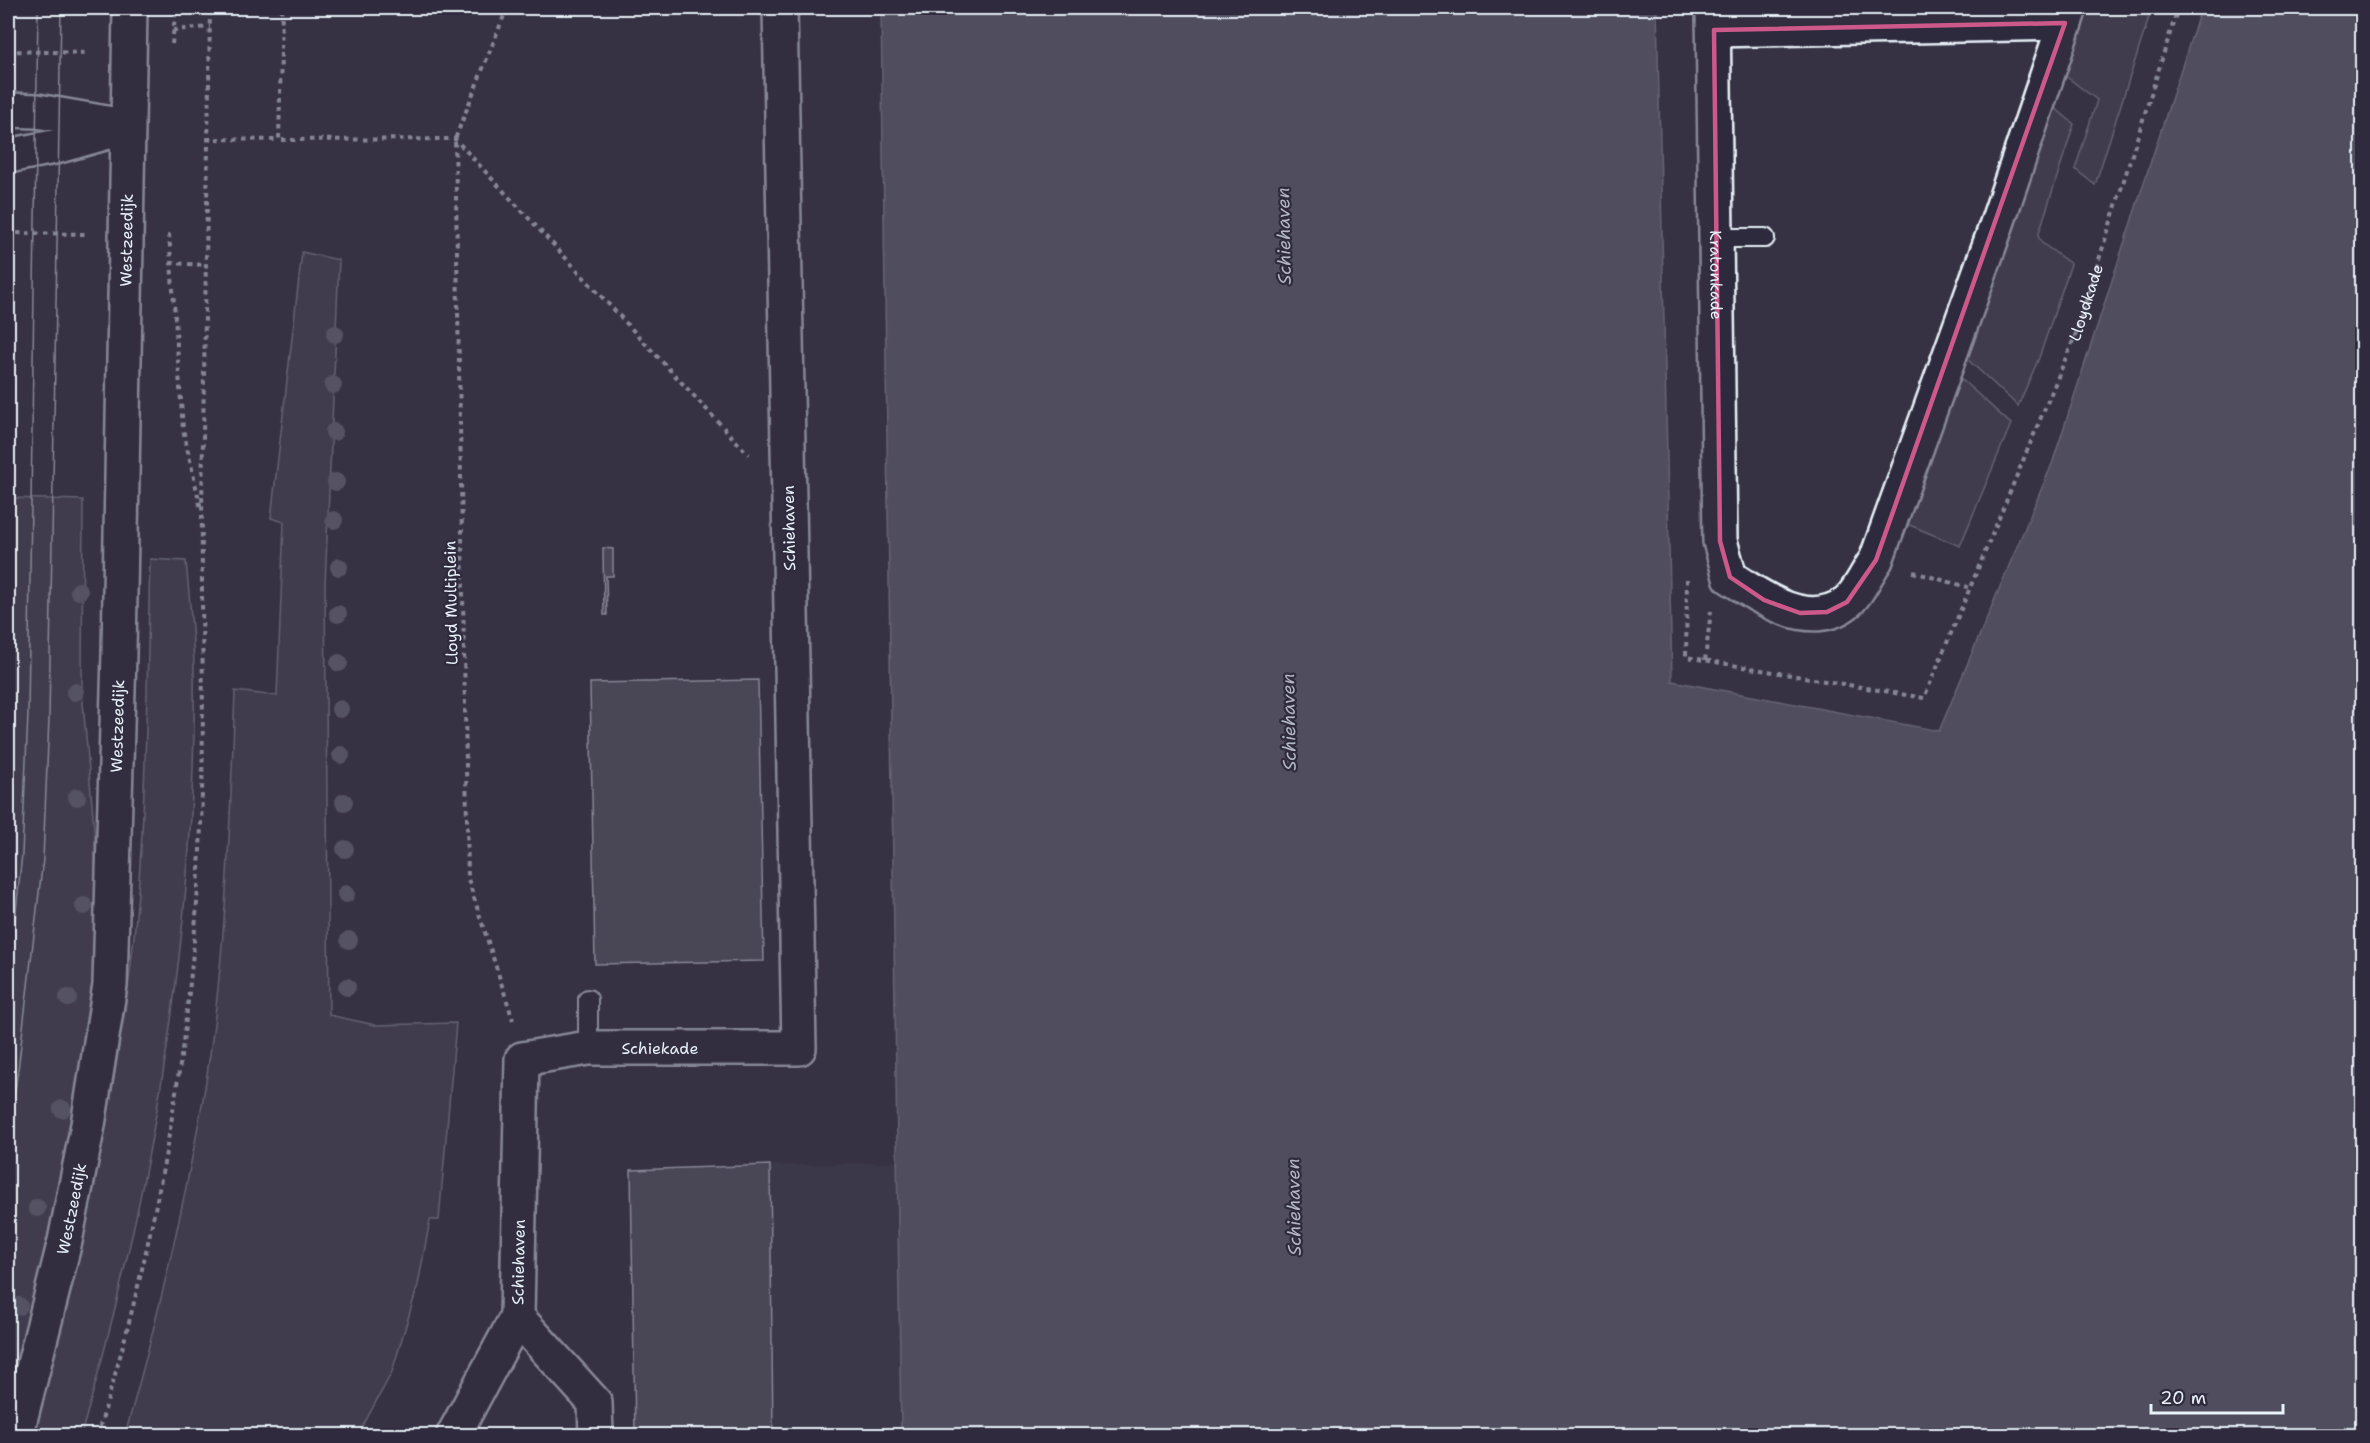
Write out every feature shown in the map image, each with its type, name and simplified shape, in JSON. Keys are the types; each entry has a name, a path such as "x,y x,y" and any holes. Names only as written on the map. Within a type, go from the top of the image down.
{"street":[{"name":"Westzeedijk","path":"16,1436 65,1241 88,1125 110,985 120,641 126,127 130,8"},
{"name":"Schiehaven","path":"780,8 799,1048"},
{"path":"1714,19 2068,15 1992,238 1875,560"},
{"name":"Kratonkade","path":"1714,19 1720,541 1730,577 1764,600 1800,613 1827,612 1847,602 1875,560"},
{"path":"8,110 37,111 126,127"},
{"path":"8,156 59,146 126,127"},
{"name":"Schiekade","path":"522,1059 588,1048 799,1048"},
{"name":"Schiehaven","path":"522,1059 517,1317 595,1404 596,1436"},
{"path":"453,1436 517,1317"}],"lane":[{"path":"1717,238 1765,238"},
{"path":"588,999 588,1048"}],"path":[{"path":"171,53 176,8"},
{"path":"98,1436 156,1206 178,1078 192,956 201,825 202,516 210,8"},
{"path":"279,140 282,8"},
{"name":"Lloyd Multiplein","path":"507,8 455,139 468,879 514,1023 522,1059"},
{"name":"Lloydkade","path":"1942,650 2075,336 2178,8"},
{"path":"173,30 210,27"},
{"path":"207,139 455,139 767,475 788,475"},
{"path":"169,224 183,429 202,516"},
{"path":"170,264 206,265"},
{"path":"1875,560 1968,588"}],"highlighted area":[{"path":"2065,23 1876,560 1847,602 1827,612 1800,613 1764,600 1730,577 1720,541 1714,30"}],"shaded area":[{"path":"2085,8 2152,8 2095,185 2075,169 2097,100 2063,74"},
{"path":"2054,107 2074,124 2038,236 2042,243 2071,264 2039,358 2018,406 1966,358"},
{"path":"302,252 339,260 325,585 329,1015 375,1025 456,1023 439,1220 430,1220 418,1285 392,1372 358,1435 125,1435 178,1226 211,1049 226,895 235,691 277,696 284,522 271,518"},
{"path":"1960,378 2011,424 1960,546 1907,524"},
{"path":"8,498 83,500 82,691 95,838 96,890 92,998 55,1206 8,1402"},
{"path":"150,559 186,561 194,665 193,763 188,860 179,958 166,1055 130,1246 81,1435 32,1436 61,1329 98,1166 126,1002 142,836"},
{"path":"897,1162 901,1435 635,1435 631,1170"}],"water":[{"path":"881,8 1657,8 1672,681 1939,731 2052,464 2201,8 2362,8 2362,1435 901,1435"}],"building":[{"path":"603,548 613,549 613,576 606,576 607,615 604,615"},
{"path":"758,680 764,961 595,964 590,683"},
{"path":"770,1165 773,1436 635,1436 631,1170"}],"tram line":[{"path":"8,988 22,854 28,714 38,8"},
{"path":"8,1135 43,859 49,719 61,8"}]}
